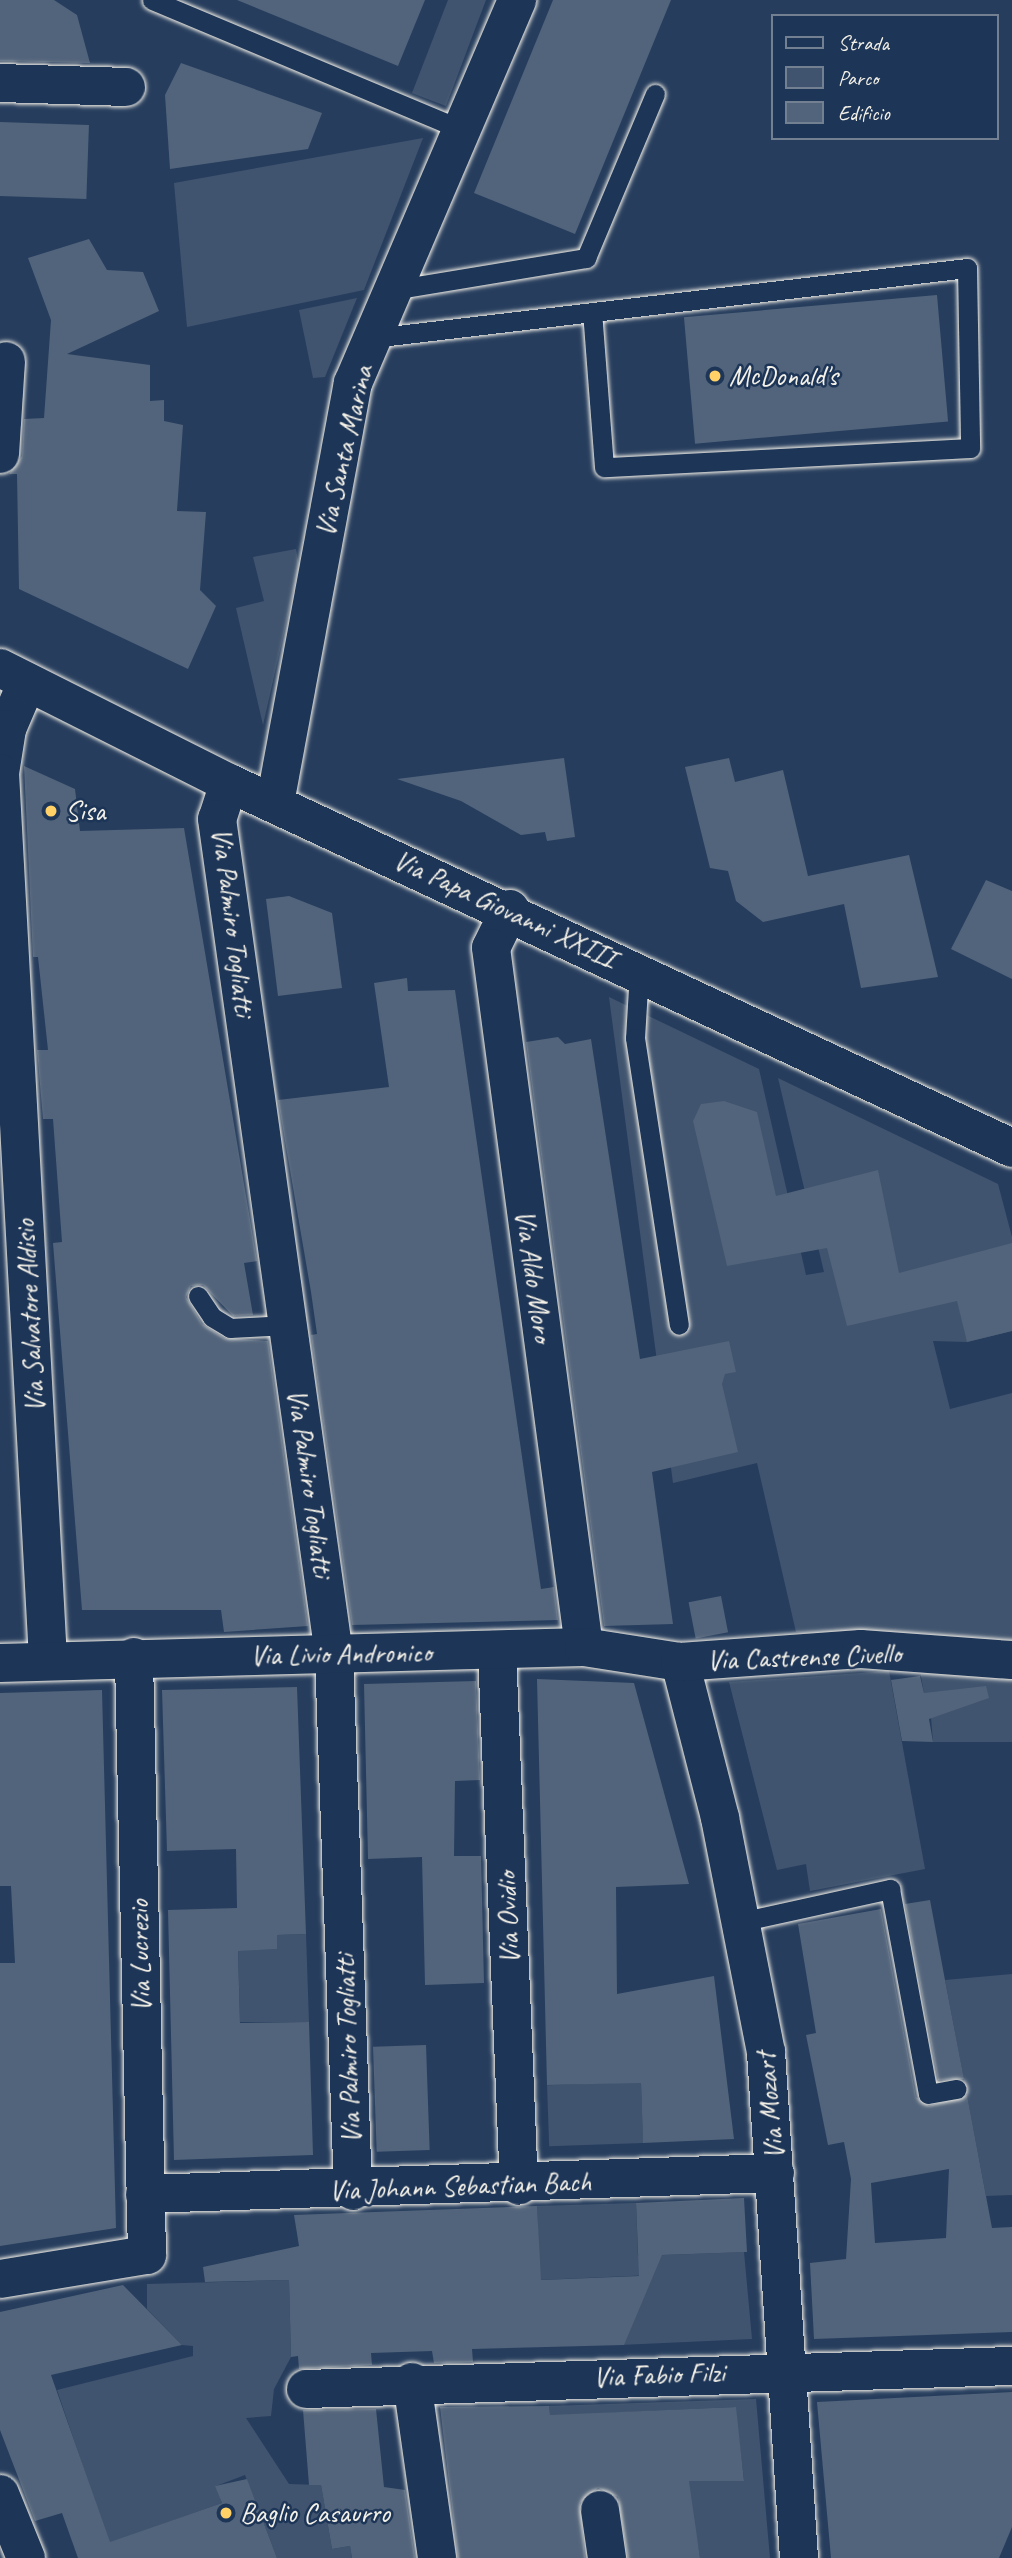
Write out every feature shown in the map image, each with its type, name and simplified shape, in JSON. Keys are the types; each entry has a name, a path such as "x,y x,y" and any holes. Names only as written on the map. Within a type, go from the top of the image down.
{"street":[{"name":"Via Santa Marina","path":"275,803 353,383 517,0"},
{"path":"0,83 126,87"},
{"path":"0,454 6,361"},
{"name":"Via Papa Giovanni XXIII","path":"14,675 229,783 510,909 1012,1148"},
{"name":"Via Salvatore Aldisio","path":"14,675 0,773 48,1660"},
{"name":"Via Palmiro Togliatti","path":"229,783 217,819 334,1655 353,2191"},
{"name":"Via Aldo Moro","path":"510,909 491,948 584,1647"},
{"name":"Via Livio Andronico","path":"0,1663 134,1657 334,1655 584,1647 680,1662"},
{"name":"Via Castrense Civello","path":"680,1662 861,1649 1012,1660"},
{"name":"Via Ovidio","path":"497,1651 519,2186"},
{"name":"Via Lucrezio","path":"0,2279 147,2255 134,1657"},
{"name":"Via Mozart","path":"680,1662 740,1922 766,2052 789,2371 799,2558"},
{"name":"Via Johann Sebastian Bach","path":"145,2194 519,2186 775,2173"},
{"name":"Via Fabio Filzi","path":"306,2389 412,2382 1012,2366"},
{"path":"412,2382 438,2558"},
{"path":"0,2494 26,2558"},
{"path":"600,2510 607,2558"}],"lane":[{"path":"152,0 461,129"},
{"path":"392,290 586,258 655,94"},
{"path":"372,338 592,312 967,268 970,448 604,467 592,312"},
{"path":"639,971 635,1038 679,1325"},
{"path":"198,1296 212,1317 230,1328 288,1325"},
{"path":"740,1922 890,1889 928,2094 957,2089"}],"green space":[{"path":"448,0 486,0 446,106 412,93"},
{"path":"423,138 364,290 187,327 174,183"},
{"path":"357,298 325,377 313,378 299,310"},
{"path":"296,549 299,566 263,725 236,608 264,601 253,557"},
{"path":"609,997 759,1069 806,1275 824,1272 778,1078 998,1184 1012,1237 1012,1331 967,1342 933,1341 950,1409 1012,1393 1012,1654 796,1632 757,1463 673,1483"},
{"path":"919,1666 1012,1668 1012,1742 933,1742 929,1693 924,1693"},
{"path":"889,1671 925,1869 810,1891 806,1864 777,1870 729,1682"},
{"path":"306,1934 309,2022 240,2022 238,1950 277,1949 277,1935"},
{"path":"1012,1974 1012,2195 986,2196 945,1980"},
{"path":"641,2082 643,2143 549,2146 547,2085"},
{"path":"636,2203 638,2256 744,2252 752,2339 620,2345 653,2275 539,2280 537,2206"},
{"path":"289,2280 291,2357 274,2389 271,2416 246,2418 289,2484 321,2485 332,2549 350,2546 352,2558 277,2558 245,2475 216,2486 222,2503 109,2543 57,2390 193,2356 193,2346 182,2345 147,2309 147,2284"},
{"path":"756,2399 770,2558 700,2558 687,2481 744,2480 735,2407 606,2413 553,2483 549,2406"}],"building":[{"path":"0,0 54,0 77,15 90,63 0,61"},
{"path":"237,0 425,0 398,66"},
{"path":"553,0 671,0 575,234 474,193"},
{"path":"181,63 322,113 308,149 170,169 165,95"},
{"path":"0,122 89,125 86,199 0,196"},
{"path":"89,239 107,270 143,272 159,311 67,354 150,365 150,401 164,400 164,421 183,425 177,511 206,512 200,590 216,606 188,669 19,589 17,474 9,474 22,456 24,419 44,418 51,320 28,258"},
{"path":"937,295 948,422 695,444 684,317"},
{"path":"564,758 575,837 547,841 545,832 521,835 461,801 397,779"},
{"path":"729,758 735,782 783,770 808,876 909,855 938,977 861,988 844,904 763,922 736,901 728,871 710,868 685,767"},
{"path":"24,766 75,789 80,831 184,828 257,1261 244,1263 253,1315 233,1316 203,1285 191,1286 186,1297 202,1324 224,1338 268,1341 308,1626 224,1632 221,1610 82,1610 53,1243 62,1242 53,1119 43,1119 37,1050 48,1050 38,957 33,957"},
{"path":"986,880 1012,891 1012,979 951,949"},
{"path":"289,896 332,913 342,988 278,996 266,899"},
{"path":"407,978 408,991 455,990 541,1589 554,1587 558,1620 352,1625 311,1335 317,1334 278,1100 389,1087 374,983"},
{"path":"558,1037 565,1044 591,1039 640,1359 729,1341 736,1372 725,1374 722,1384 738,1452 652,1472 673,1624 604,1626 526,1042"},
{"path":"724,1101 757,1112 776,1196 878,1170 899,1273 1012,1243 1012,1331 967,1342 957,1301 847,1326 827,1248 727,1266 693,1121 701,1104"},
{"path":"721,1596 728,1632 696,1639 689,1602"},
{"path":"920,1676 924,1693 986,1686 989,1698 929,1719 933,1742 902,1741 891,1680"},
{"path":"537,1679 634,1683 689,1884 616,1887 617,1994 714,1976 734,2139 643,2143 641,2083 547,2085"},
{"path":"476,1681 480,1780 455,1781 454,1856 481,1856 484,1983 425,1985 422,1857 368,1859 364,1684"},
{"path":"297,1687 306,1934 277,1935 277,1949 238,1951 240,2023 309,2022 313,2155 174,2160 168,1910 237,1908 236,1849 167,1851 162,1690"},
{"path":"102,1690 116,2228 0,2246 0,1963 15,1963 11,1886 0,1886 0,1693"},
{"path":"930,1900 964,2079 938,2080 905,1904"},
{"path":"881,1909 916,2097 929,2106 967,2095 992,2228 1012,2227 1012,2332 814,2339 810,2263 846,2259 851,2179 844,2142 828,2145 806,2035 816,2033 798,1924","holes":["949,2169 946,2238 875,2243 871,2183"]},
{"path":"426,2045 430,2150 377,2152 373,2047"},
{"path":"744,2198 747,2252 662,2255 624,2345 472,2349 473,2362 434,2363 432,2351 371,2353 372,2365 299,2369 298,2356 291,2357 289,2280 205,2282 203,2267 299,2246 294,2215 537,2206 541,2280 639,2276 636,2203"},
{"path":"123,2285 182,2345 51,2375 110,2542 222,2503 215,2486 247,2479 277,2558 78,2558 62,2513 35,2521 0,2430 0,2312"},
{"path":"1012,2392 1012,2527 999,2558 831,2558 817,2402"},
{"path":"549,2406 550,2415 736,2407 744,2481 689,2481 700,2558 628,2558 618,2497 598,2488 580,2503 585,2558 458,2558 440,2407"},
{"path":"376,2409 384,2487 405,2490 415,2558 352,2558 350,2546 332,2549 321,2485 309,2485 303,2410"}],"place":[{"name":"McDonald's","path":"715,376"},
{"name":"Sisa","path":"51,811"},
{"name":"Baglio Casaurro","path":"226,2513"}]}
